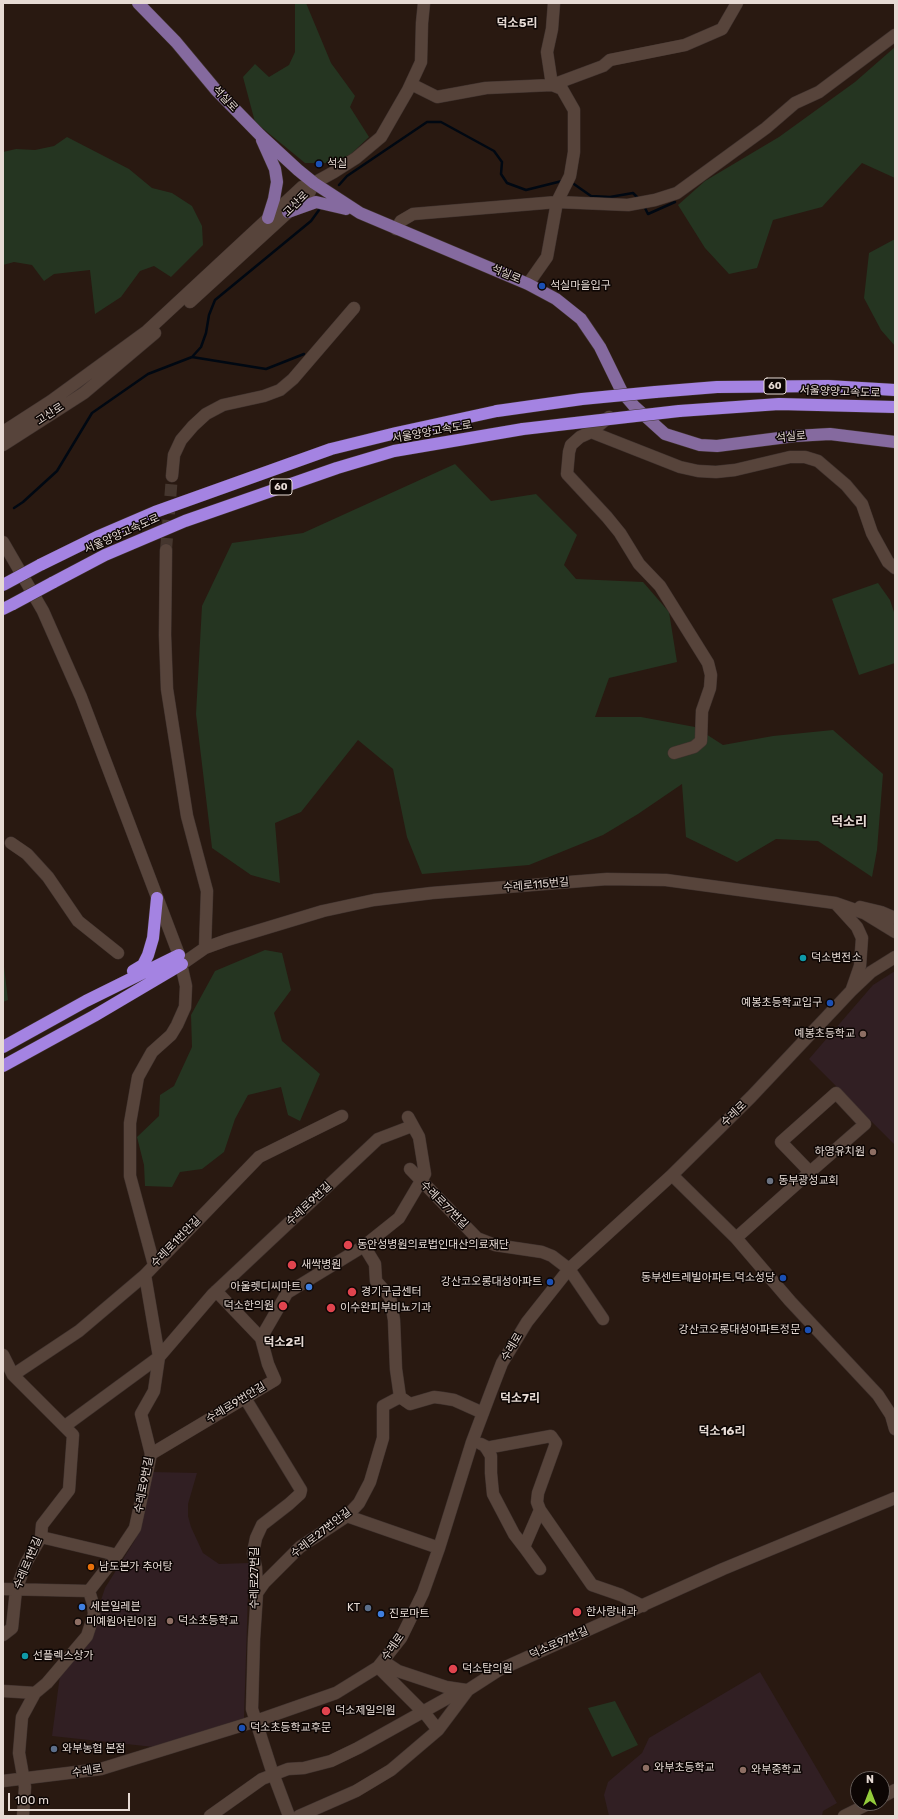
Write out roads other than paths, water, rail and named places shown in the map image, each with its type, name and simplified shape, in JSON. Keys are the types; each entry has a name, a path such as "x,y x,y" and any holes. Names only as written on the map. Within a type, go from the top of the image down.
{"highway":[{"name":"서울양양고속도로","path":"3,585 99,536 154,512 331,450 396,433 497,411 582,399 655,392 717,387 812,386 895,390"},
{"name":"서울양양고속도로","path":"8,606 105,555 184,521 337,468 394,451 523,429 679,412 779,404 895,407"},
{"path":"111,989 117,981 144,965 153,938 157,898"},
{"path":"3,1047 111,989 180,960"},
{"path":"3,1066 94,1016 180,960"}],"main road":[{"name":"석실로","path":"138,3 176,42 216,90 260,135 293,166 314,183 360,213 528,284 556,299 581,319 600,347 622,392 634,406 665,434 700,445 717,446 795,436 830,434 895,442"},
{"path":"260,135 274,169 277,182 274,199 268,218"},
{"path":"288,212 316,202 360,213"}],"street":[{"path":"314,183 356,158 381,137 411,84 421,62 424,3"},
{"path":"552,85 548,52 554,3"},
{"path":"411,84 437,97 486,88 552,85 603,66 610,60 685,45 722,29 737,3"},
{"path":"396,229 401,221 413,214 557,202 628,205 655,200 677,193 766,128 795,103 819,92 895,35"},
{"path":"528,284 548,257 557,202 570,176 574,152 574,110 562,89 552,85"},
{"name":"고산로","path":"3,444 84,393 142,345 309,193 314,183"},
{"name":"고산로","path":"3,432 51,401 147,331 302,187 314,183"},
{"path":"172,476 174,455 181,440 193,426 206,414 223,405 264,396 280,390 293,379 354,308"},
{"path":"634,406 629,412 607,417 591,432 580,437 572,445 569,452 568,474 607,517 639,564 660,586 708,663 711,675 710,688 702,711 701,741 694,747 674,753"},
{"path":"3,451 24,431"},
{"path":"591,432 680,467 698,471 716,472 735,470 790,457 805,457 818,461 846,485 862,504 872,533 888,562 895,568"},
{"path":"3,542 43,611 81,697 180,960 186,986 185,1008 171,1035 152,1052 138,1077 130,1123 130,1176 154,1265"},
{"path":"166,550 165,635 167,689 187,816 207,891 205,948"},
{"path":"11,843 27,854 48,877 78,921 118,953"},
{"name":"수레로115번길","path":"180,960 205,948 273,925 323,911 374,900 432,893 607,879 666,880 837,904 864,913 895,932"},
{"path":"837,904 865,908 895,918"},
{"path":"837,904 857,927 862,938 860,966 851,991"},
{"name":"수레로","path":"3,1781 101,1769 256,1721 336,1693 380,1664 404,1631 423,1593 439,1548 472,1442 502,1363 528,1322 569,1269 672,1175 765,1083 851,991 871,972 895,957"},
{"path":"736,1238 865,1124 836,1093 781,1142 810,1172"},
{"name":"수레로1번안길","path":"13,1375 79,1332 145,1275 259,1157 342,1116"},
{"name":"수레로9번길","path":"89,1590 117,1555 135,1528 150,1454 141,1414 154,1391 159,1357 216,1291 378,1139 410,1121 419,1137 425,1174 420,1181"},
{"name":"수레로77번길","path":"410,1169 477,1238 495,1245 542,1252 552,1256 569,1269"},
{"path":"672,1175 736,1238 790,1301 878,1395 891,1415 895,1429"},
{"path":"216,1291 261,1338 287,1293 364,1246 399,1218 420,1181"},
{"path":"364,1246 375,1264 376,1281 390,1297 394,1320 396,1369 400,1397 410,1404 434,1397 454,1400 483,1413"},
{"path":"569,1269 603,1319"},
{"path":"65,1426 159,1357 145,1275"},
{"name":"수레로9번안길","path":"150,1454 275,1380 268,1364 261,1338"},
{"name":"수레로1번길","path":"3,1354 13,1375 73,1435 68,1490 42,1525 41,1537 26,1563 16,1590 12,1628 3,1635"},
{"name":"수레로27번안길","path":"257,1593 264,1583 300,1547 346,1516 359,1503 370,1482 383,1438 383,1406 400,1397"},
{"name":"수레로27번길","path":"246,1398 301,1490 300,1494 289,1504 262,1525 256,1538 253,1552 256,1568 257,1593 252,1709 290,1816"},
{"path":"486,1448 551,1436 556,1443 538,1493 537,1502 540,1510 592,1585 621,1595 643,1606"},
{"path":"472,1442 485,1446 491,1456 493,1494 514,1534 540,1569"},
{"name":"덕소로97번길","path":"299,1816 371,1783 390,1770 438,1730 465,1690 499,1670 723,1569 895,1498"},
{"path":"524,1547 540,1510"},
{"path":"346,1516 439,1548"},
{"path":"41,1537 117,1555"},
{"path":"3,1589 89,1590 94,1614 87,1636 47,1683 35,1693 22,1717 20,1753 24,1787 23,1816"},
{"path":"380,1664 446,1687 465,1690"},
{"path":"380,1664 438,1730"},
{"path":"210,1816 262,1779 288,1769 304,1768 331,1761 465,1690"},
{"path":"3,1691 35,1693"},
{"path":"844,1816 854,1811"}],"waterway":[{"path":"339,185 347,176 427,122 441,122 494,151 502,162 501,174 507,183 526,190 562,181"},
{"path":"571,182 591,196 610,197 633,193 639,199"},
{"path":"645,208 648,214 675,202"},
{"path":"14,508 23,502 57,471 92,413 148,374 192,357 201,347 206,333 209,315 215,300 311,221 319,210"},
{"path":"192,357 266,369 304,354"}],"tunnel":[{"path":"166,550 172,476"}],"place":[{"name":"석실","path":"319,164"},
{"name":"석실마을입구","path":"542,286"},
{"name":"덕소변전소","path":"803,958"},
{"name":"예봉초등학교입구","path":"830,1003"},
{"name":"예봉초등학교","path":"863,1034"},
{"name":"하영유치원","path":"873,1152"},
{"name":"동부광성교회","path":"770,1181"},
{"name":"동안성병원의료법인대산의료재단","path":"348,1245"},
{"name":"새싹병원","path":"292,1265"},
{"name":"동부센트레빌아파트.덕소성당","path":"783,1278"},
{"name":"강산코오롱대성아파트","path":"550,1282"},
{"name":"아울렛디씨마트","path":"309,1287"},
{"name":"경기구급센터","path":"352,1292"},
{"name":"덕소한의원","path":"283,1306"},
{"name":"이수완피부비뇨기과","path":"331,1308"},
{"name":"강산코오롱대성아파트정문","path":"808,1330"},
{"name":"남도본가 추어탕","path":"91,1567"},
{"name":"세븐일레븐","path":"82,1607"},
{"name":"KT","path":"368,1608"},
{"name":"한사랑내과","path":"577,1612"},
{"name":"진로마트","path":"381,1614"},
{"name":"덕소초등학교","path":"170,1621"},
{"name":"미예원어린이집","path":"78,1622"},
{"name":"선플렉스상가","path":"25,1656"},
{"name":"덕소탑의원","path":"453,1669"},
{"name":"덕소제일의원","path":"326,1711"},
{"name":"덕소초등학교후문","path":"242,1728"},
{"name":"와부농협 본점","path":"54,1749"},
{"name":"와부초등학교","path":"646,1768"},
{"name":"와부중학교","path":"743,1770"}],"district":[{"name":"덕소5리","path":"517,24"},
{"name":"덕소리","path":"849,822"},
{"name":"덕소2리","path":"284,1343"},
{"name":"덕소7리","path":"520,1399"},
{"name":"덕소16리","path":"722,1432"}]}
